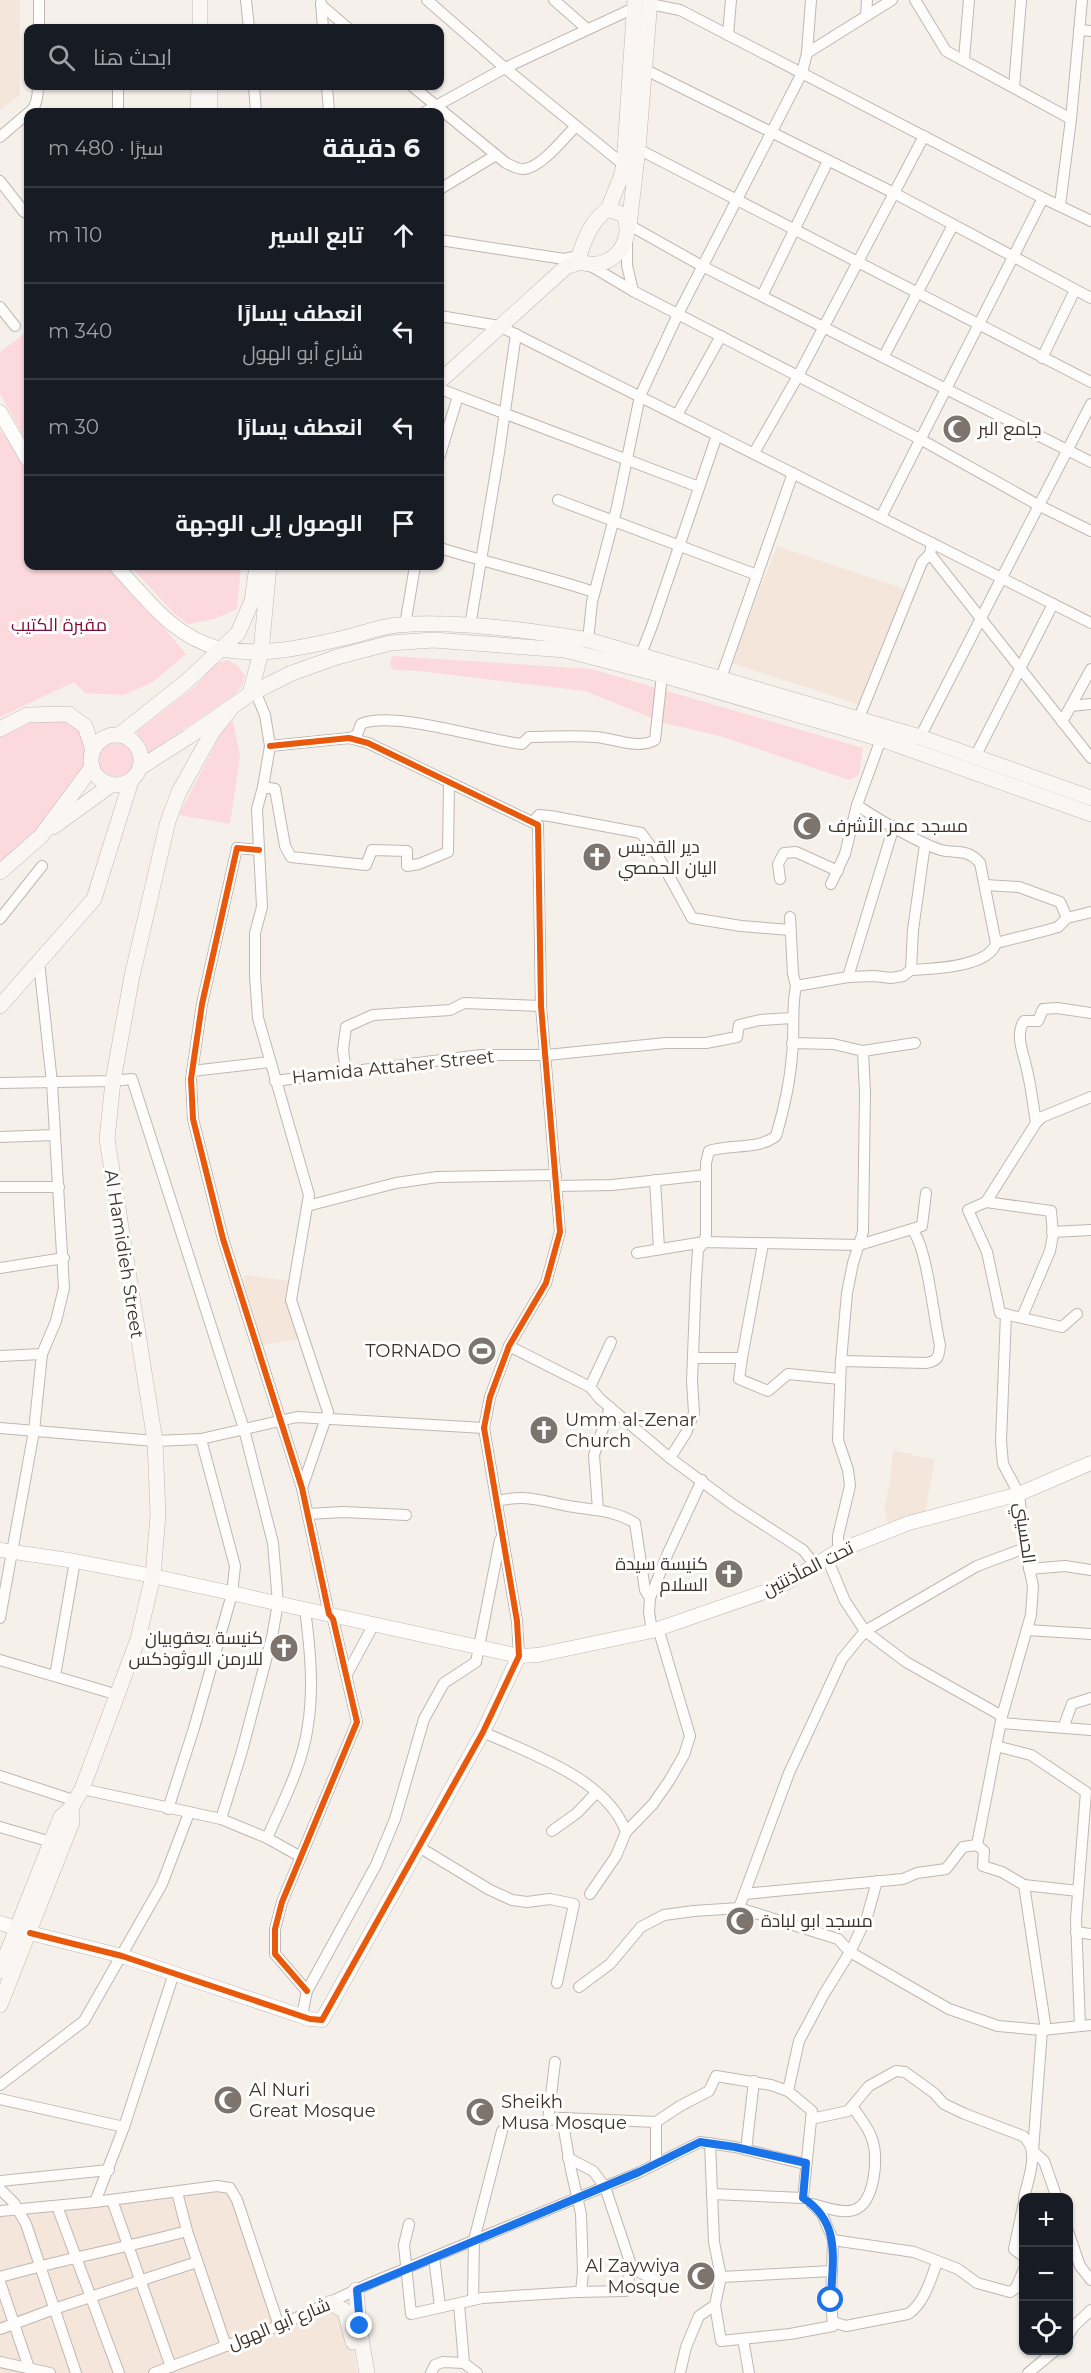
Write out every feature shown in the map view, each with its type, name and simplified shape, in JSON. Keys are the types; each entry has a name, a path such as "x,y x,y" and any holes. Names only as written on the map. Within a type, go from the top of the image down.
{"main road":[{"path":"200,0 200,24"},
{"path":"210,0 210,24"},
{"path":"444,377 566,267 583,261 600,264 619,252 628,231 646,70 642,3"},
{"path":"583,261 591,227 601,214 609,209 624,165 642,3"},
{"path":"198,108 199,90"},
{"path":"210,90 210,108"},
{"path":"624,165 631,180 632,196"},
{"path":"609,209 624,215 628,231"},
{"path":"93,750 104,738 119,735 186,682 238,633 249,612 255,585 266,570"},
{"path":"254,687 261,652 267,570"},
{"path":"221,650 261,652 303,647 384,627 405,625 470,626 541,632 588,640 641,654 859,718 920,737 1091,798"},
{"path":"0,1006 94,899 131,781 141,767 232,707 254,687 337,657 390,643 411,640 565,650 662,675 881,740 1091,814"},
{"path":"240,652 249,663 254,687"},
{"name":"Al Hamidieh Street","path":"0,1971 23,1930 72,1822 77,1799 138,1639 153,1576 158,1515 154,1441 110,1172 107,1139 113,1081 132,976 168,821 180,792 207,741 220,720 232,707"},
{"path":"0,729 27,715 68,714 85,726 93,750 92,767 41,836"},
{"path":"119,735 135,743 139,750 141,767"},
{"path":"92,767 99,779 111,785 131,781"},
{"path":"0,872 41,836 111,785"},
{"name":"Al Hamidieh Street","path":"0,2005 51,1842 61,1817 77,1799"},
{"path":"357,2290 367,2373"},
{"path":"331,2303 345,2311 351,2330 357,2373"}],"street":[{"path":"39,0 39,24"},
{"path":"246,0 249,24"},
{"path":"427,0 504,68 624,165"},
{"path":"554,0 586,28"},
{"path":"728,35 731,0"},
{"path":"588,640 594,592 614,519 640,396 702,266 802,73 807,53 811,0"},
{"path":"866,16 867,0"},
{"path":"807,53 892,0"},
{"path":"915,0 946,51 1071,119"},
{"path":"964,60 969,0"},
{"path":"1014,87 1021,0"},
{"path":"1060,205 1082,0"},
{"path":"321,2 323,24"},
{"path":"321,2 344,24"},
{"path":"433,108 504,68 642,3 680,10 1042,198 1091,221"},
{"path":"1079,30 1091,31"},
{"path":"646,70 770,134 894,193 1012,258 1091,298"},
{"path":"34,108 38,90"},
{"path":"118,90 118,108"},
{"path":"254,90 256,108"},
{"path":"327,90 329,108"},
{"path":"417,90 438,108"},
{"path":"444,113 506,163 522,170 533,167 576,126"},
{"path":"0,136 24,117"},
{"path":"754,453 798,376 924,136"},
{"path":"638,149 1091,382"},
{"path":"444,187 496,155"},
{"path":"762,296 828,161"},
{"path":"0,182 24,212"},
{"path":"881,517 1042,198"},
{"path":"884,356 953,225"},
{"path":"633,291 627,265 628,231 884,356 1091,462"},
{"path":"444,241 583,261 633,291 920,439 1038,505 1091,531"},
{"path":"1042,358 1075,290"},
{"path":"0,307 15,326"},
{"path":"444,317 499,326 516,334 881,517 931,548 1001,578 1091,623"},
{"path":"470,626 516,334"},
{"path":"677,415 721,336"},
{"path":"444,391 699,487"},
{"path":"444,442 458,396"},
{"path":"920,737 980,616 1091,404"},
{"path":"0,412 24,453"},
{"path":"641,654 717,435"},
{"path":"722,678 793,473"},
{"path":"558,500 614,519 757,575"},
{"path":"931,548 980,616 1091,758"},
{"path":"859,718 922,562 931,548"},
{"path":"444,549 594,592"},
{"path":"120,570 172,625 195,640 221,650"},
{"path":"405,625 414,570"},
{"path":"975,756 1053,604"},
{"path":"1062,722 1091,669"},
{"path":"270,746 349,738 357,735 361,724 388,721 417,723 522,744 529,737 595,737 632,744 650,743 655,740 662,675"},
{"path":"254,687 265,715 270,746 257,809 262,907 255,933 258,1018 309,1195 291,1300 328,1412 302,1488"},
{"path":"1071,705 1091,704"},
{"path":"0,1923 122,1956 310,2019 322,2020 483,1731 519,1656 517,1622 484,1428 490,1397 509,1346 546,1283 560,1233 547,1055 541,1006 538,825 368,743 349,738"},
{"path":"831,884 845,854 857,805 881,740"},
{"path":"263,787 275,789 285,846 291,857 366,865 372,850 407,851 407,866 420,864 448,852 449,782"},
{"path":"796,986 848,977 903,976 911,970 961,965 988,956 994,950 996,943 980,863 970,854 943,850 925,844 857,805"},
{"path":"532,822 539,815 550,816 641,833 654,850 692,918 741,926 790,930"},
{"path":"848,977 894,826"},
{"path":"911,970 913,930 925,844"},
{"path":"259,850 237,848 202,1004 192,1071 193,1119 223,1239 302,1488 329,1614 333,1619 357,1722 282,1902 275,1929 275,1954 307,1991"},
{"path":"780,879 778,864 784,853 796,852 838,871"},
{"path":"0,919 42,866"},
{"path":"985,885 1020,887 1060,902 1067,918"},
{"path":"996,943 1058,927 1067,918 1091,912"},
{"path":"670,1458 686,1433 694,1413 693,1358 698,1250 704,1242 709,1150 772,1140 776,1136 788,1095 796,986 793,974 790,917"},
{"path":"0,1615 6,1551 34,1431 42,1354 56,1321 64,1288 52,1083 39,962"},
{"path":"346,1072 343,1050 346,1027 372,1015 450,1010 464,1003 541,1006"},
{"path":"1036,1123 1027,1067 1021,1051 1020,1026 1024,1021 1038,1021 1043,1009 1057,1008 1091,1013"},
{"name":"Hamida Attaher Street","path":"275,1081 482,1055 547,1055 666,1043 725,1041 737,1037 739,1024 792,1018"},
{"path":"792,1043 833,1044 863,1051 915,1043"},
{"path":"863,1051 865,1093 863,1232 849,1283 841,1361 838,1440 848,1470 850,1486 838,1536 827,1558 845,1601 865,1631 906,1662 1001,1720 1091,1730"},
{"path":"192,1071 270,1062"},
{"path":"0,1083 132,1079 244,1429 273,1543 278,1603 272,1636 245,1741 221,1820"},
{"path":"986,1202 1036,1123 1042,1118 1091,1097"},
{"path":"0,1137 55,1135"},
{"path":"307,1206 396,1183 437,1177 556,1175"},
{"path":"557,1186 706,1175"},
{"path":"655,1180 660,1248"},
{"path":"0,1187 59,1187"},
{"path":"637,1253 704,1242 859,1245 922,1226 926,1193"},
{"path":"1022,1317 1050,1251 1051,1211 986,1202 968,1210 987,1252 1000,1313 1062,1328 1077,1314"},
{"path":"841,1361 926,1363 935,1361 939,1357 940,1345 918,1236 912,1230"},
{"path":"1052,1232 1091,1230"},
{"path":"764,1244 739,1378 768,1391 788,1374 840,1379"},
{"path":"0,1268 64,1258"},
{"name":"الحسيني","path":"977,1845 1001,1720 1031,1615 1033,1586 1025,1548 1019,1494 1003,1464 1001,1441 1006,1314"},
{"path":"590,1387 611,1342"},
{"path":"509,1346 590,1387 670,1458 732,1504 802,1551 827,1558"},
{"path":"0,1356 42,1354"},
{"path":"693,1358 742,1359"},
{"path":"598,1510 594,1455 610,1407"},
{"path":"0,1428 154,1441 201,1439 297,1417 484,1428"},
{"path":"168,1809 194,1728 232,1594 235,1566 201,1439"},
{"name":"تحت المأذنتين","path":"6,1551 153,1576 519,1656 538,1655 655,1630 778,1587 827,1558 909,1523 1019,1494 1091,1463"},
{"path":"590,1894 616,1856 626,1832 653,1804 669,1781 684,1755 690,1736 648,1612 650,1598 668,1553 702,1480"},
{"path":"498,1501 526,1497 604,1510 626,1517 635,1523 645,1590 650,1598"},
{"path":"308,1514 343,1512 406,1515"},
{"path":"302,2015 307,1991 376,1865 395,1819 424,1719 444,1683 476,1662 481,1647 501,1534"},
{"path":"739,1908 789,1773 842,1659 865,1631 977,1566 1025,1548"},
{"path":"55,1676 75,1561"},
{"path":"1029,1569 1065,1566 1091,1570"},
{"path":"267,1838 293,1780 308,1725 311,1654 305,1609"},
{"path":"347,1674 374,1624"},
{"path":"1027,1630 1091,1634"},
{"path":"0,1660 118,1695"},
{"path":"1063,1728 1072,1704 1091,1698"},
{"path":"483,1731 565,1769 596,1793 622,1821 626,1832"},
{"path":"579,1987 610,1964 640,1927 664,1915 739,1908 838,1939 850,1952 949,2009 998,2026 1044,2030 1086,2025 1076,1932 1078,1891 1085,1870 1089,1792 1030,1755 996,1746"},
{"path":"0,1776 77,1799 168,1809 221,1820 267,1838 301,1857"},
{"path":"552,1831 577,1813 596,1793"},
{"path":"0,2085 84,2021 162,1884 189,1813"},
{"path":"0,1827 51,1842"},
{"path":"744,1894 903,1879 916,1873 945,1869 963,1846 977,1845 984,1851 983,1866 1002,1872 1024,1885 1078,1891"},
{"path":"419,1847 490,1890 512,1900 527,1902 550,1899 574,1904 557,1983"},
{"path":"788,2091 799,2041 850,1952 867,1917 877,1881"},
{"path":"1024,1885 1044,2030 1033,2151 1025,2193"},
{"path":"1076,1932 1091,1934"},
{"path":"95,2202 124,2127 174,1973"},
{"path":"555,2062 548,2120 562,2118 656,2122 709,2091 716,2076 754,2081 788,2091 812,2111 806,2163 808,2201 822,2214 833,2240 831,2300 833,2326 720,2341 715,2305 722,2277 714,2242 710,2143"},
{"path":"811,2119 848,2111 869,2086 896,2071 904,2072 934,2093 945,2104 964,2114 1023,2136 1044,2162 1055,2193"},
{"path":"746,2150 754,2081"},
{"path":"0,2099 124,2127"},
{"path":"712,2194 808,2201 841,2210 853,2210 862,2204 873,2188 873,2139 853,2107"},
{"path":"562,2118 568,2158 579,2198 583,2272 581,2292"},
{"path":"656,2122 656,2164"},
{"path":"473,2300 474,2240 502,2131"},
{"name":"شارع أبو الهول","path":"154,2373 279,2326 406,2268 605,2187 700,2142 806,2163"},
{"path":"409,2224 404,2246 411,2314 473,2300 625,2291 632,2268 605,2187 593,2171 568,2158"},
{"path":"0,2181 109,2170"},
{"path":"0,2211 95,2202 217,2186 230,2188 234,2193 279,2326"},
{"path":"0,2189 18,2209 76,2373"},
{"path":"177,2192 187,2231 226,2346"},
{"path":"112,2200 171,2367"},
{"path":"57,2206 119,2373"},
{"path":"1019,2222 1014,2248 1019,2253"},
{"path":"0,2277 39,2265 77,2259 187,2231"},
{"path":"833,2240 914,2252 958,2269 977,2283 1010,2292 1016,2288 1019,2280"},
{"path":"1071,2247 1074,2263 1091,2280"},
{"path":"434,2257 440,2307"},
{"path":"0,2330 54,2309 197,2262"},
{"path":"833,2322 846,2326 909,2314 917,2309 937,2262"},
{"path":"632,2268 657,2281"},
{"path":"722,2277 832,2271"},
{"path":"0,2282 29,2368"},
{"path":"459,2304 464,2363"},
{"path":"680,2373 686,2347 699,2316 715,2305"},
{"path":"1073,2327 1091,2310"},
{"path":"743,2339 749,2373"},
{"path":"1028,2373 1050,2355"},
{"path":"0,2362 50,2373"},
{"path":"431,2373 435,2366 443,2362 464,2363 477,2373"}],"shaded area":[{"path":"0,0 20,0 20,95 0,110"},
{"path":"777,546 905,589 858,704 731,663"},
{"path":"246,1275 289,1281 288,1303 298,1339 263,1345 242,1278"},
{"path":"893,1450 935,1460 925,1511 888,1524 884,1508 890,1483"},
{"path":"230,2188 279,2326 331,2303 351,2330 357,2373 0,2373 0,2211"}],"green space":[{"path":"24,334 24,436 0,393 0,352"},
{"name":"مقبرة الكتيب","path":"0,430 24,459 24,570 115,570 186,654 153,682 124,695 85,693 74,682 0,717"},
{"name":"مقبرة الكتيب","path":"134,570 241,570 237,609 214,619 188,624 175,614"},
{"path":"392,656 591,669 863,748 859,775 849,780 720,736 664,723 585,691 420,671 393,670 390,664"},
{"path":"228,660 238,666 245,676 242,686 235,694 147,754 144,742 136,732 195,687 215,664"},
{"path":"48,713 85,726 92,754 92,767 0,872 0,729"},
{"path":"233,721 240,757 230,824 179,815 224,728"},
{"path":"116,743 128,748 133,760 128,772 116,777 104,772 99,760 104,748"}],"cycle path":[{"path":"30,1933 122,1956 310,2019 322,2020 483,1732 519,1656 517,1621 484,1428 490,1397 509,1346 546,1283 560,1232 541,1006 538,825 368,743 349,738 270,746"},
{"path":"259,850 237,848 202,1004 191,1079 193,1119 223,1239 302,1488 329,1614 333,1619 357,1722 282,1902 275,1929 275,1954 307,1991"}],"place":[{"name":"جامع البر","path":"957,429"},
{"name":"مسجد عمر الأشرف","path":"807,826"},
{"name":"دير القديس اليان الحمصي","path":"597,857"},
{"name":"TORNADO","path":"482,1351"},
{"name":"Umm al-Zenar Church","path":"544,1430"},
{"name":"كنيسة سيدة السلام","path":"729,1574"},
{"name":"كنيسة يعقوبيان للارمن الاوثوذكس","path":"284,1648"},
{"name":"مسجد ابو لبادة","path":"740,1921"},
{"name":"Al Nuri Great Mosque","path":"228,2100"},
{"name":"Sheikh Musa Mosque","path":"480,2112"},
{"name":"Al Zaywiya Mosque","path":"701,2276"}],"route":[{"path":"360,2326 357,2290 570,2202 700,2142 735,2147 806,2163 803,2198 822,2214 833,2240 831,2300"}]}
